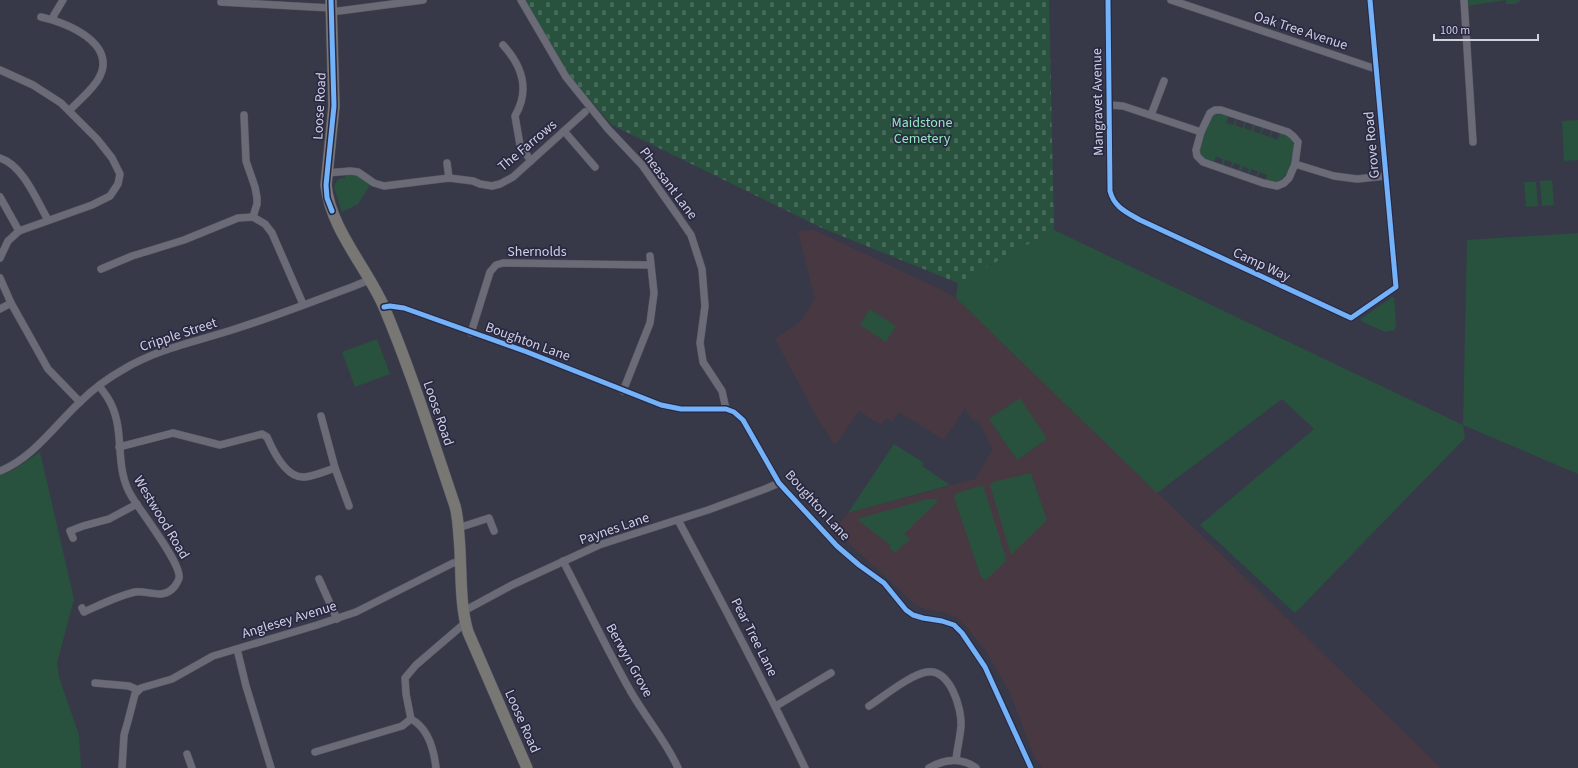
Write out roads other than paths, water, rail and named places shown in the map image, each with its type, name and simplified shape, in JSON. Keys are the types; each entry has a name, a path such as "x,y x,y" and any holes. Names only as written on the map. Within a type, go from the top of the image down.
{"highway":[{"name":"Loose Road","path":"331,7 334,106 326,185 327,198 332,211 384,307 408,368 455,506 461,562 463,617 480,663 527,768"}],"street":[{"path":"220,2 331,7 423,0"},
{"name":"Pheasant Lane","path":"520,0 566,77 608,129 642,165 691,235 702,269 705,306 700,343 703,362 722,391 726,408"},
{"name":"Mangravet Avenue","path":"1108,0 1110,191 1115,204"},
{"name":"Oak Tree Avenue","path":"1171,0 1376,69"},
{"name":"Grove Road","path":"1370,0 1396,287"},
{"path":"1464,0 1473,142"},
{"path":"53,19 59,1"},
{"path":"41,17 60,21 93,41 100,49 103,59 102,70 99,78 70,110"},
{"path":"503,45 512,54 518,65 522,78 524,95 521,106 515,116 520,145 531,161"},
{"path":"0,70 43,90 70,110 97,139 112,158 118,169 119,180 116,189 106,198 19,231 8,241 0,258"},
{"path":"1151,115 1164,81"},
{"path":"1110,105 1123,106 1201,132"},
{"path":"1216,110 1221,110 1288,132 1298,142 1295,164 1289,178 1284,183 1277,186 1203,162 1197,156 1196,150 1201,132 1210,113 1216,110"},
{"name":"The Farrows","path":"327,173 350,171 358,172 374,183 384,186 448,178 474,181 480,184 492,186 500,184 513,177 585,112"},
{"path":"244,115 249,129 246,161 255,186 257,198 257,204 253,217"},
{"path":"564,131 595,167"},
{"path":"0,158 5,160 26,180 48,220"},
{"path":"447,162 448,178"},
{"path":"1295,164 1334,176 1357,179 1386,176"},
{"path":"0,197 19,231"},
{"name":"Camp Way","path":"1115,204 1140,220 1351,318 1396,287"},
{"path":"100,269 238,218 253,217 265,224 272,233 303,304"},
{"path":"200,233 203,240"},
{"path":"623,391 650,323 654,293 650,256"},
{"path":"116,263 120,270"},
{"name":"Shernolds","path":"471,332 490,272 496,265 503,263 650,265"},
{"path":"0,278 11,303 48,369 80,402"},
{"name":"Cripple Street","path":"0,470 9,467 41,442 80,402 99,386 138,360 155,353 240,328 369,280"},
{"path":"0,309 11,303"},
{"name":"Boughton Lane","path":"384,307 390,306 404,308 671,408 681,410 726,408 734,412 743,420 779,483 826,535 859,565 884,583 906,610 913,615 923,618 954,624 962,633 985,667 1031,768"},
{"name":"Westwood Road","path":"77,617 83,610 136,592 158,595 168,592 174,587 179,578 177,568 172,557 125,484 113,406 99,386"},
{"path":"321,416 335,468 349,506"},
{"path":"119,447 173,433 220,445 262,434 267,437 272,450 281,464 295,476 305,477 335,468"},
{"name":"Paynes Lane","path":"411,719 406,694 405,678 463,617 512,585 599,545 733,502 779,483"},
{"path":"72,535 83,526 109,519 137,504"},
{"path":"458,528 490,518 494,531"},
{"name":"Pear Tree Lane","path":"678,520 776,706 805,768"},
{"name":"Berwyn Grove","path":"564,561 623,678 643,711 662,738 678,768"},
{"name":"Anglesey Avenue","path":"271,768 246,686 237,649 337,619 374,603 453,563 461,562"},
{"path":"320,579 337,619"},
{"path":"122,768 124,735 138,690 147,685 172,679 206,659 237,649"},
{"path":"868,706 916,675 928,672 940,674 950,685 957,702 961,725 956,760"},
{"path":"776,706 831,673"},
{"path":"94,683 129,686 138,690"},
{"path":"315,752 402,726 411,719 420,725 428,738 436,768"},
{"path":"187,754 192,768"},
{"path":"929,768 940,762 956,760 967,763 976,768"}],"park label":[{"name":"Maidstone Cemetery","path":"922,130"}]}
